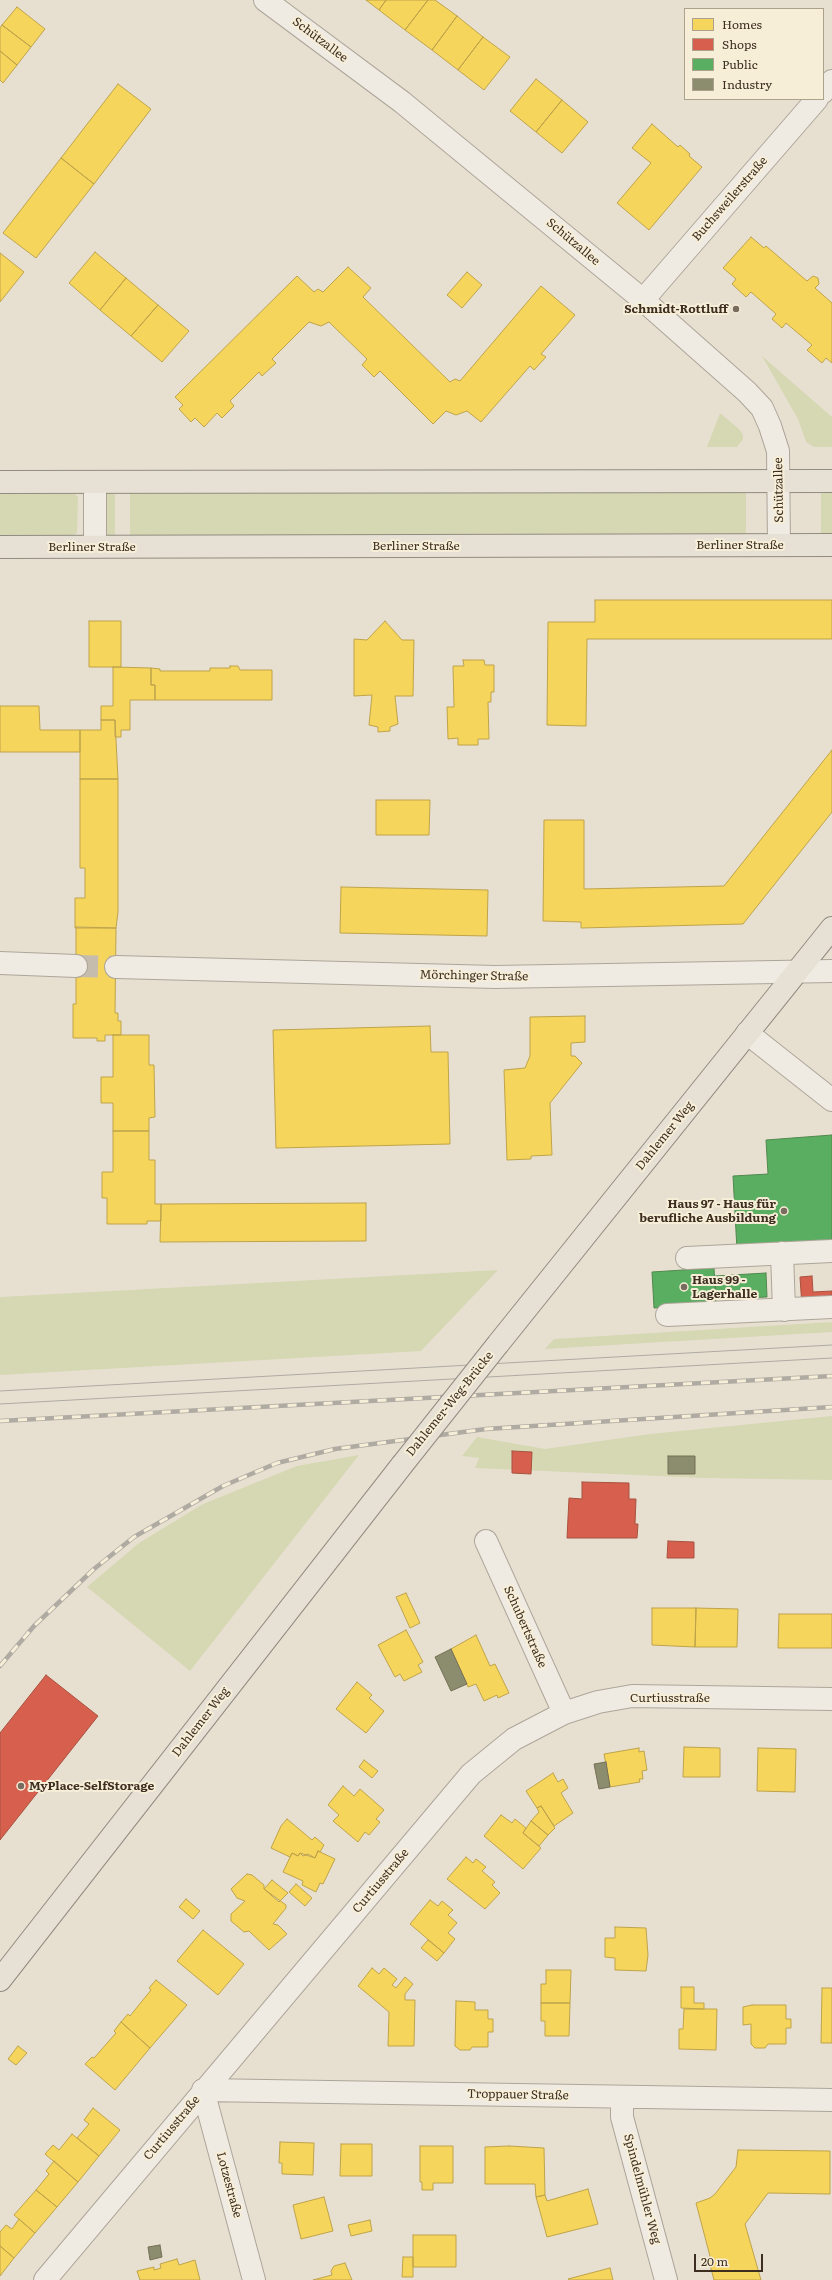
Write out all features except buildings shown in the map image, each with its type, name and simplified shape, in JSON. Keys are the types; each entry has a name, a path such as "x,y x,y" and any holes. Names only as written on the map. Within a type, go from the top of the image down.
{"main road":[{"path":"0,482 832,481"},
{"name":"Berliner Straße","path":"0,547 832,545"},
{"name":"Dahlemer Weg","path":"498,1344 832,928"},
{"name":"Dahlemer-Weg-Brücke","path":"402,1465 498,1344"},
{"name":"Dahlemer Weg","path":"0,1980 402,1465"}],"street":[{"name":"Schützallee","path":"265,0 402,102 643,300 747,392 762,408 770,426 778,451 780,480 779,545"},
{"path":"824,91 832,81"},
{"name":"Buchsweilerstraße","path":"643,300 816,100"},
{"path":"95,482 95,546"},
{"path":"0,963 76,966"},
{"name":"Mörchinger Straße","path":"116,967 495,977 832,971"},
{"path":"747,1033 832,1100"},
{"path":"687,1258 832,1251"},
{"path":"782,1253 784,1310"},
{"path":"667,1315 832,1307"},
{"name":"Schubertstraße","path":"486,1541 564,1713"},
{"name":"Curtiusstraße","path":"45,2280 203,2090 471,1774 514,1740 564,1713 598,1702 632,1696 832,1699"},
{"name":"Troppauer Straße","path":"203,2090 832,2100"},
{"name":"Lotzestraße","path":"203,2090 254,2280"},
{"name":"Spindelmühler Weg","path":"622,2097 622,2117 666,2280"}],"green space":[{"path":"762,356 832,417 832,447 814,447 806,442 798,419"},
{"path":"720,413 739,429 743,435 743,439 737,447 707,447"},
{"path":"746,492 746,535 130,537 130,493"},
{"path":"821,492 832,492 832,535 821,535"},
{"path":"108,493 115,493 115,537 106,535 105,496"},
{"path":"0,494 75,494 78,497 77,532 74,536 0,537"},
{"path":"498,1270 421,1351 0,1375 0,1297"},
{"path":"832,1322 832,1332 545,1349 554,1339"},
{"path":"832,1416 832,1480 704,1478 475,1468 479,1458 462,1456 477,1437 545,1449 650,1434"},
{"path":"359,1455 190,1671 87,1587 139,1543 203,1504 297,1466"}],"tunnel":[{"path":"76,966 116,967"}],"tram line":[{"path":"0,1391 832,1345"},
{"path":"0,1404 832,1358"}],"railway":[{"path":"0,1421 832,1376"},
{"path":"0,1666 34,1626 94,1569 134,1537 223,1486 277,1463 335,1449 486,1429 832,1407"}],"place":[{"name":"Schmidt-Rottluff","path":"736,309"},
{"name":"Haus 97 - Haus für berufliche Ausbildung","path":"784,1211"},
{"name":"Haus 99 - Lagerhalle","path":"684,1287"},
{"name":"MyPlace-SelfStorage","path":"21,1786"}]}
